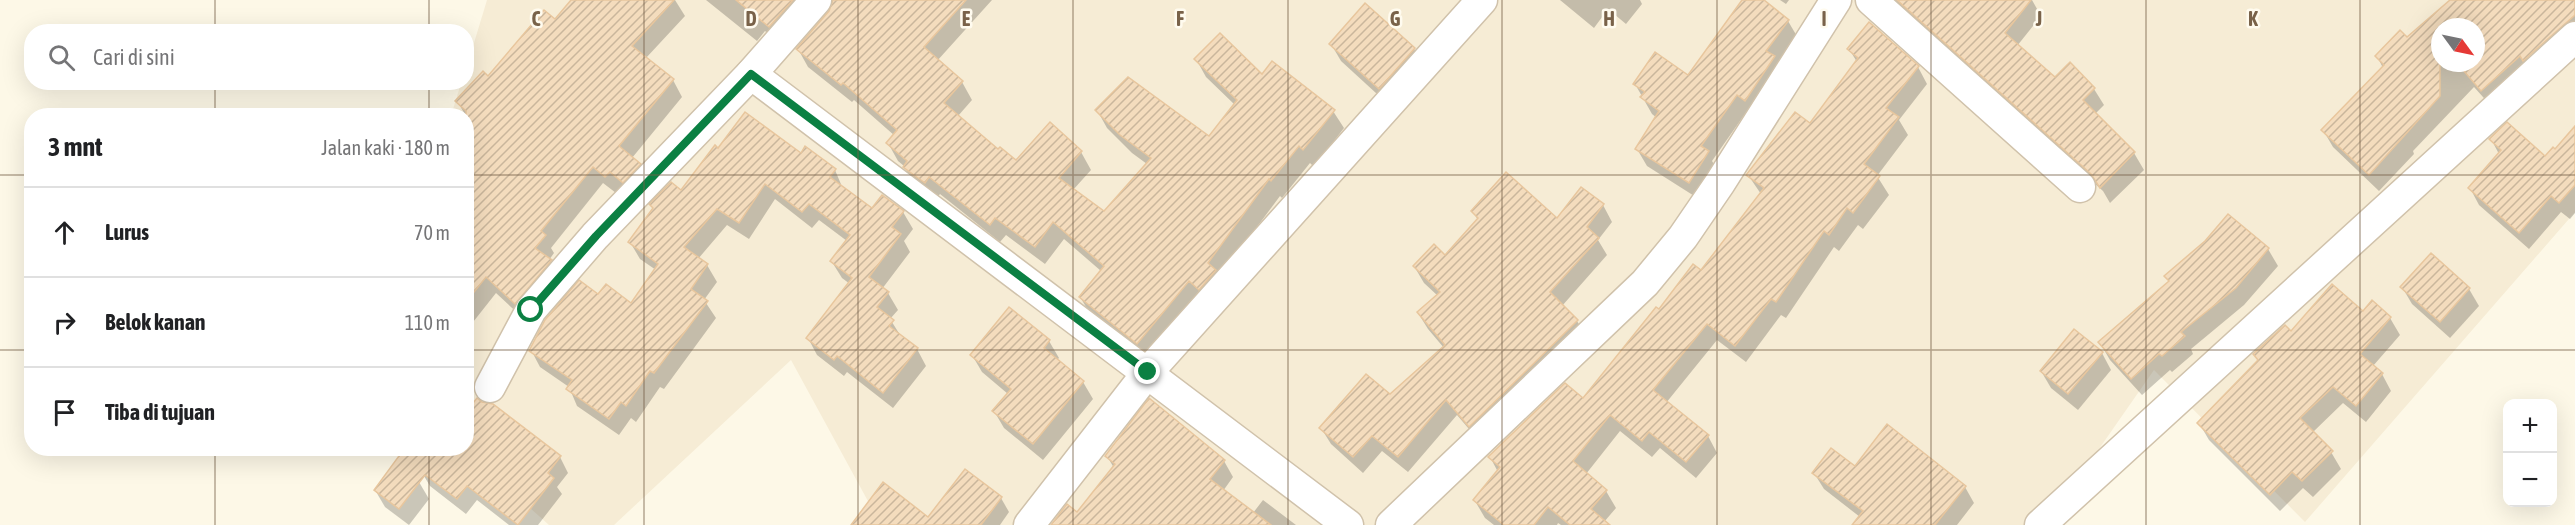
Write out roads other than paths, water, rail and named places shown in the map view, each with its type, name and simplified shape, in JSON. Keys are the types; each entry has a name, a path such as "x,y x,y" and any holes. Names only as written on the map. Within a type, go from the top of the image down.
{"street":[{"path":"490,387 531,310 596,236 751,74 816,0"},
{"path":"1029,525 1148,372 1482,0"},
{"path":"1391,525 1645,283 1683,237 1720,183 1836,0"},
{"path":"1871,0 2080,187"},
{"path":"2040,525 2575,38"},
{"path":"751,74 1348,525"}]}
